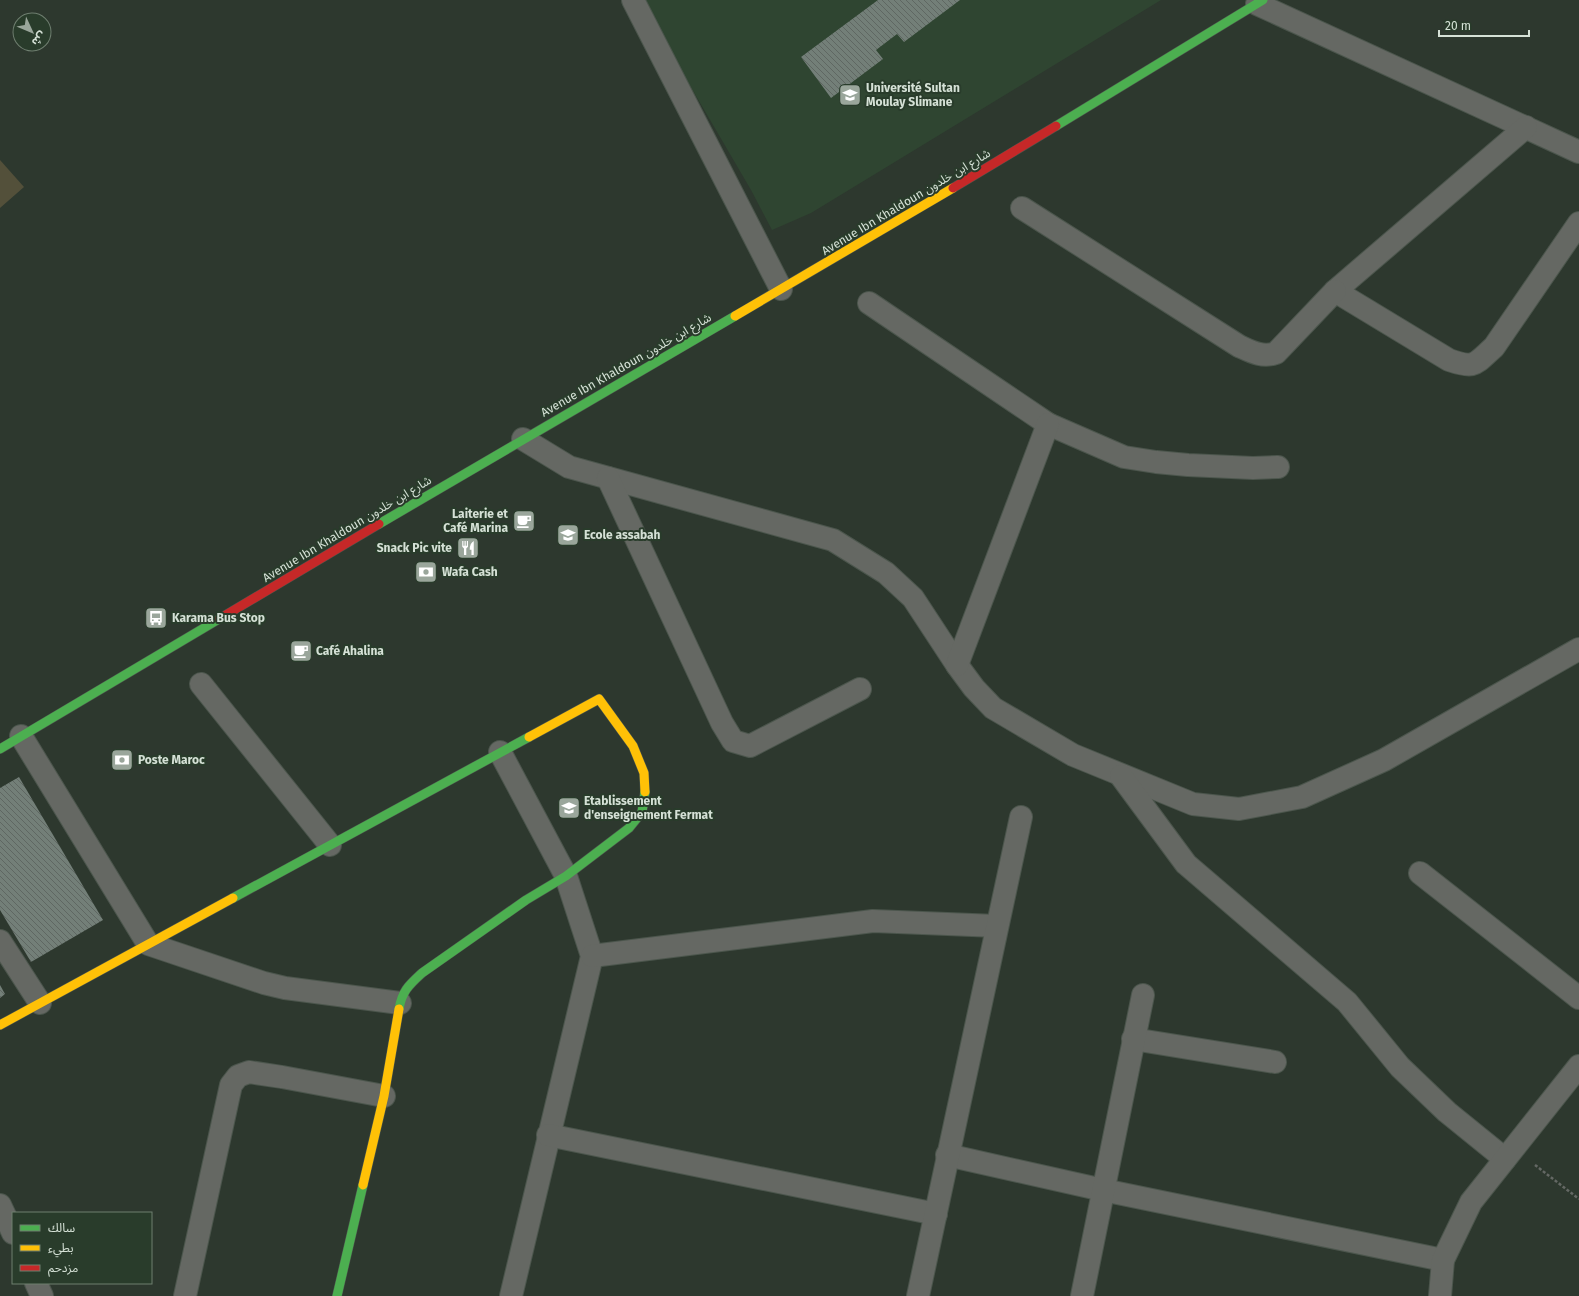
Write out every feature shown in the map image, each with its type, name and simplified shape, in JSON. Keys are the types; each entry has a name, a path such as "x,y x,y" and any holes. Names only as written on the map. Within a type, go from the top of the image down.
{"street":[{"path":"633,0 781,289"},
{"path":"1260,2 1579,152"},
{"name":"Avenue Ibn Khaldoun شارع ابن خلدون","path":"0,749 523,439 983,171 1260,2"},
{"path":"1022,208 1239,346 1254,353 1270,355 1276,353 1335,291 1526,127"},
{"path":"1335,291 1449,360 1467,366 1476,363 1494,347 1579,223"},
{"path":"869,303 1048,424 1124,457 1188,465 1253,468 1278,467"},
{"path":"957,665 1048,424"},
{"path":"523,439 569,467 833,540 886,573 913,598 957,665 974,688 993,708 1073,755 1192,804 1239,809 1302,796 1384,760 1579,648"},
{"path":"608,478 722,723 733,741 750,746 860,689"},
{"path":"201,684 330,845"},
{"path":"0,1025 599,698 633,746 644,773 645,797 642,812 629,828 566,876 526,900 422,974 407,987 400,1003 384,1096 336,1296"},
{"path":"21,736 148,944 264,983 285,988 400,1003"},
{"path":"500,752 566,876 592,956 548,1135 511,1296"},
{"path":"1122,776 1186,864 1347,1002 1400,1068 1447,1112 1505,1159"},
{"path":"918,1296 1021,817"},
{"path":"1420,873 1579,998"},
{"path":"592,956 873,920 997,926"},
{"path":"0,941 40,1003"},
{"path":"1082,1296 1143,995"},
{"path":"1133,1039 1275,1062"},
{"path":"1440,1296 1443,1260 1471,1202 1579,1066"},
{"path":"185,1296 231,1085 238,1076 249,1072 384,1096"},
{"path":"548,1135 936,1214"},
{"path":"947,1156 1443,1260"},
{"path":"0,1205 12,1231"},
{"path":"36,1284 42,1296"}],"path":[{"path":"1505,1159 1579,1199"}],"shaded area":[{"name":"Université Sultan Moulay Slimane","path":"640,0 1161,0 811,213 772,230 751,190"},
{"path":"0,160 24,187 0,208"}],"building":[{"path":"878,0 960,0 904,42 897,34 876,50 883,59 831,98 801,57"},
{"path":"19,777 103,920 31,962 0,910 0,788"},
{"path":"0,985 5,994 0,998"}],"traffic: fast":[{"path":"1056,126 1263,0"},
{"path":"379,524 735,316"},
{"path":"0,749 219,619"},
{"path":"233,898 529,737"},
{"path":"399,1009 404,993 413,981 422,973 526,900 566,876 629,828 642,812 645,792"},
{"path":"337,1296 363,1185"}],"traffic: slow":[{"path":"735,316 953,188"},
{"path":"529,737 599,699 633,746 644,773 645,792"},
{"path":"0,1025 233,898"},
{"path":"363,1185 384,1096 399,1009"}],"traffic: jam":[{"path":"953,188 1056,126"},
{"path":"219,619 379,524"}],"place":[{"name":"Université Sultan Moulay Slimane","path":"850,95"},
{"name":"Laiterie et Café Marina","path":"524,521"},
{"name":"Ecole assabah","path":"568,535"},
{"name":"Snack Pic vite","path":"468,548"},
{"name":"Wafa Cash","path":"426,572"},
{"name":"Karama Bus Stop","path":"156,618"},
{"name":"Café Ahalina","path":"301,651"},
{"name":"Poste Maroc","path":"122,760"},
{"name":"Etablissement d'enseignement Fermat","path":"569,808"}]}
